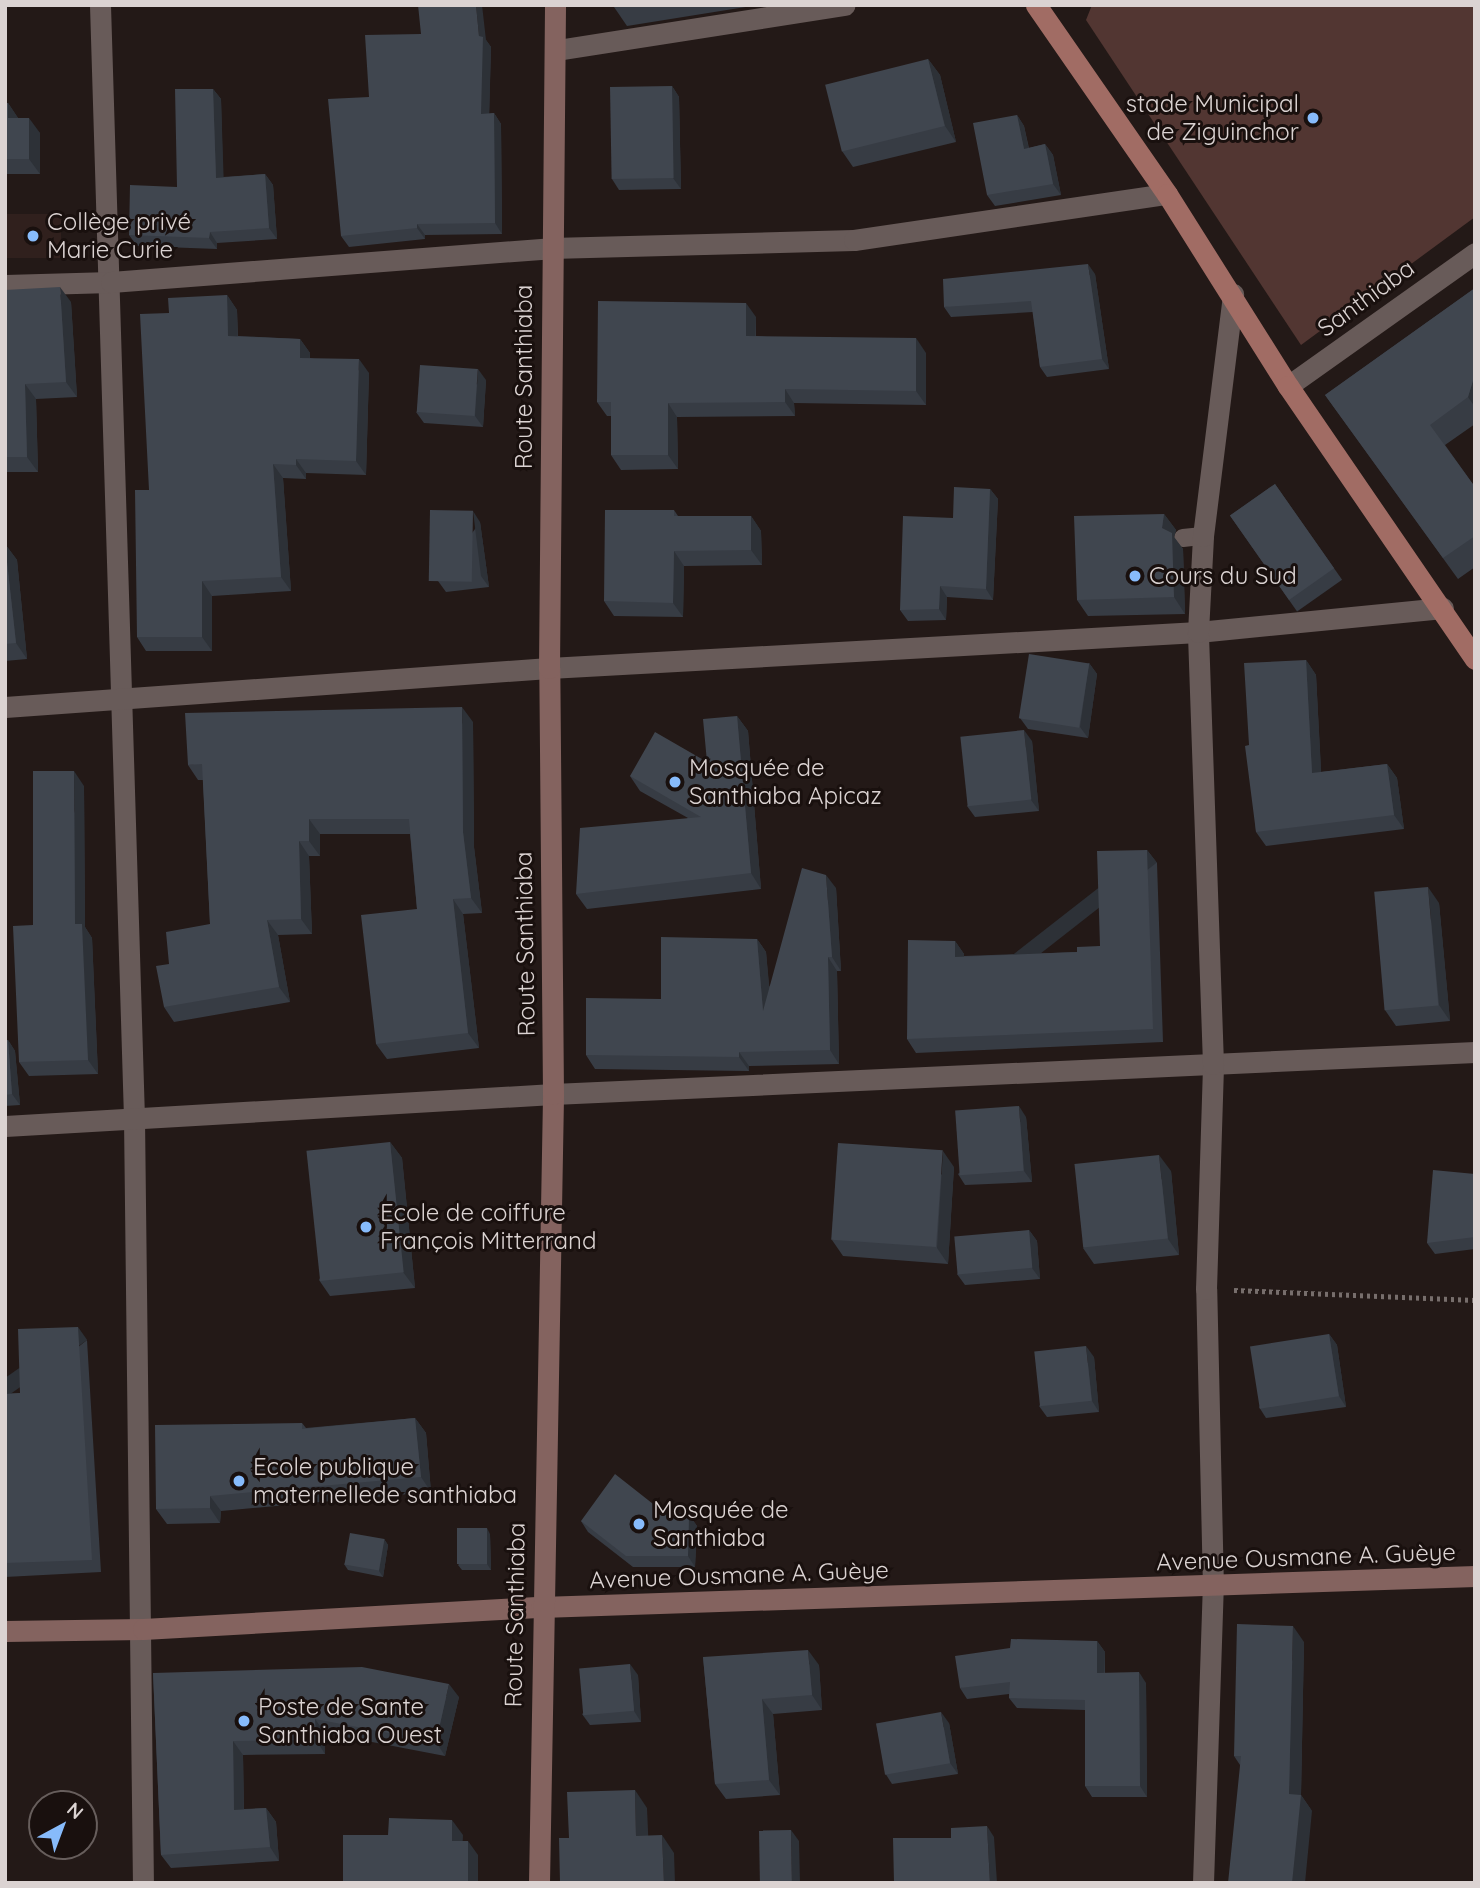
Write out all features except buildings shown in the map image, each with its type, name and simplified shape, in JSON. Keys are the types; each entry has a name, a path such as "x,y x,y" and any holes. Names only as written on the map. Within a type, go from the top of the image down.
{"main road":[{"path":"1036,5 1167,194 1233,294 1288,386 1443,608 1475,659"}],"street":[{"path":"100,5 111,282 134,1118 143,1629 143,1883"},
{"name":"Route Santhiaba","path":"539,1883 541,1606 553,1094 549,668 551,248 557,50 555,5"},
{"path":"557,50 845,5"},
{"path":"5,285 111,282 551,248 854,240 1167,194"},
{"name":"Santhiaba","path":"1288,386 1475,253"},
{"path":"1203,1883 1213,1588 1206,1289 1213,1065 1193,537 1233,294"},
{"path":"5,707 549,668 1198,632 1443,608"},
{"path":"5,1126 553,1094 1475,1052"},
{"name":"Avenue Ousmane A. Guèye","path":"5,1631 143,1629 541,1606 1213,1588 1475,1576"}],"path":[{"path":"1206,1289 1475,1300"}],"shaded area":[{"name":"stade Municipal de Ziguinchor","path":"1092,5 1475,5 1475,217 1301,345 1086,20"},
{"name":"Collège privé Marie Curie","path":"5,214 61,214 61,258 5,258"}],"place":[{"name":"stade Municipal de Ziguinchor","path":"1313,118"},
{"name":"Collège privé Marie Curie","path":"33,236"},
{"name":"Cours du Sud","path":"1135,576"},
{"name":"Mosquée de Santhiaba Apicaz","path":"675,782"},
{"name":"Ecole de coiffure François Mitterrand","path":"366,1227"},
{"name":"Ecole publique maternellede santhiaba","path":"239,1481"},
{"name":"Mosquée de Santhiaba","path":"639,1524"},
{"name":"Poste de Sante Santhiaba Ouest","path":"244,1721"}]}
